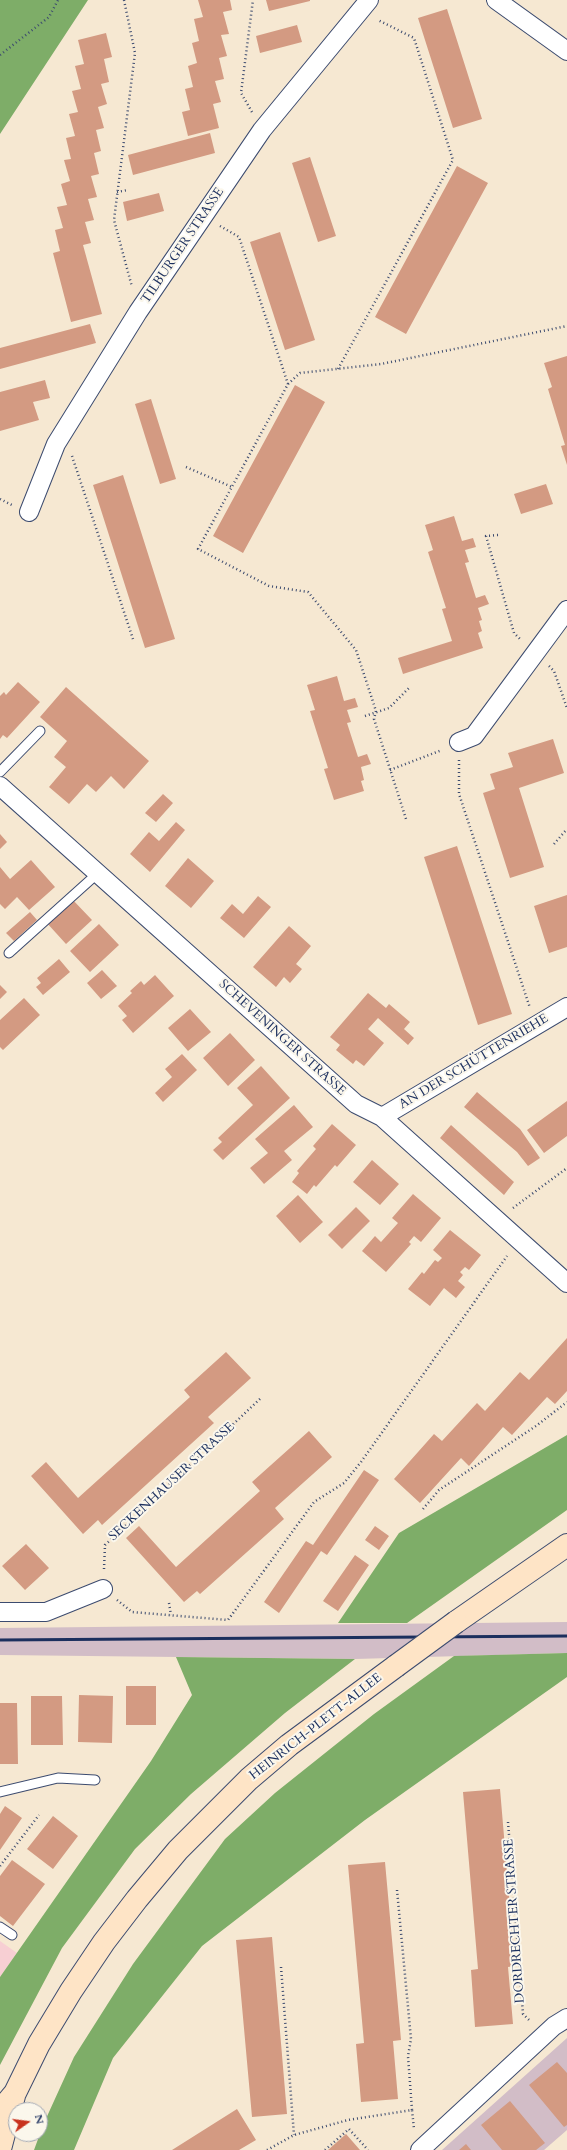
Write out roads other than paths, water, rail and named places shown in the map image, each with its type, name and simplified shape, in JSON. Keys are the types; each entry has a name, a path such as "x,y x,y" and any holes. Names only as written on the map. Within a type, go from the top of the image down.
{"main road":[{"name":"HEINRICH-PLETT-ALLEE","path":"0,2111 14,2092 39,2044 71,1991 104,1942 137,1899 178,1850 249,1779 289,1745 396,1666 456,1622 567,1545"},
{"name":"HEINRICH-PLETT-ALLEE","path":"0,2148 14,2092"}],"street":[{"path":"496,0 567,50"},
{"name":"TILBURGER STRASSE","path":"29,512 56,444 138,312 262,130 364,6"},
{"path":"459,742 474,736 567,610"},
{"name":"SCHEVENINGER STRASSE","path":"0,786 356,1104 382,1117 567,1284"},
{"name":"AN DER SCHÜTTENRIEHE","path":"382,1117 567,1007"},
{"path":"0,1612 46,1612 103,1589"},
{"path":"418,2143 567,2018"}],"lane":[{"path":"0,772 40,731"},
{"path":"9,954 98,873"},
{"path":"0,1792 58,1778 96,1780"},
{"path":"0,1927 12,1935"}],"railway":[{"path":"0,1640 567,1636"}]}
